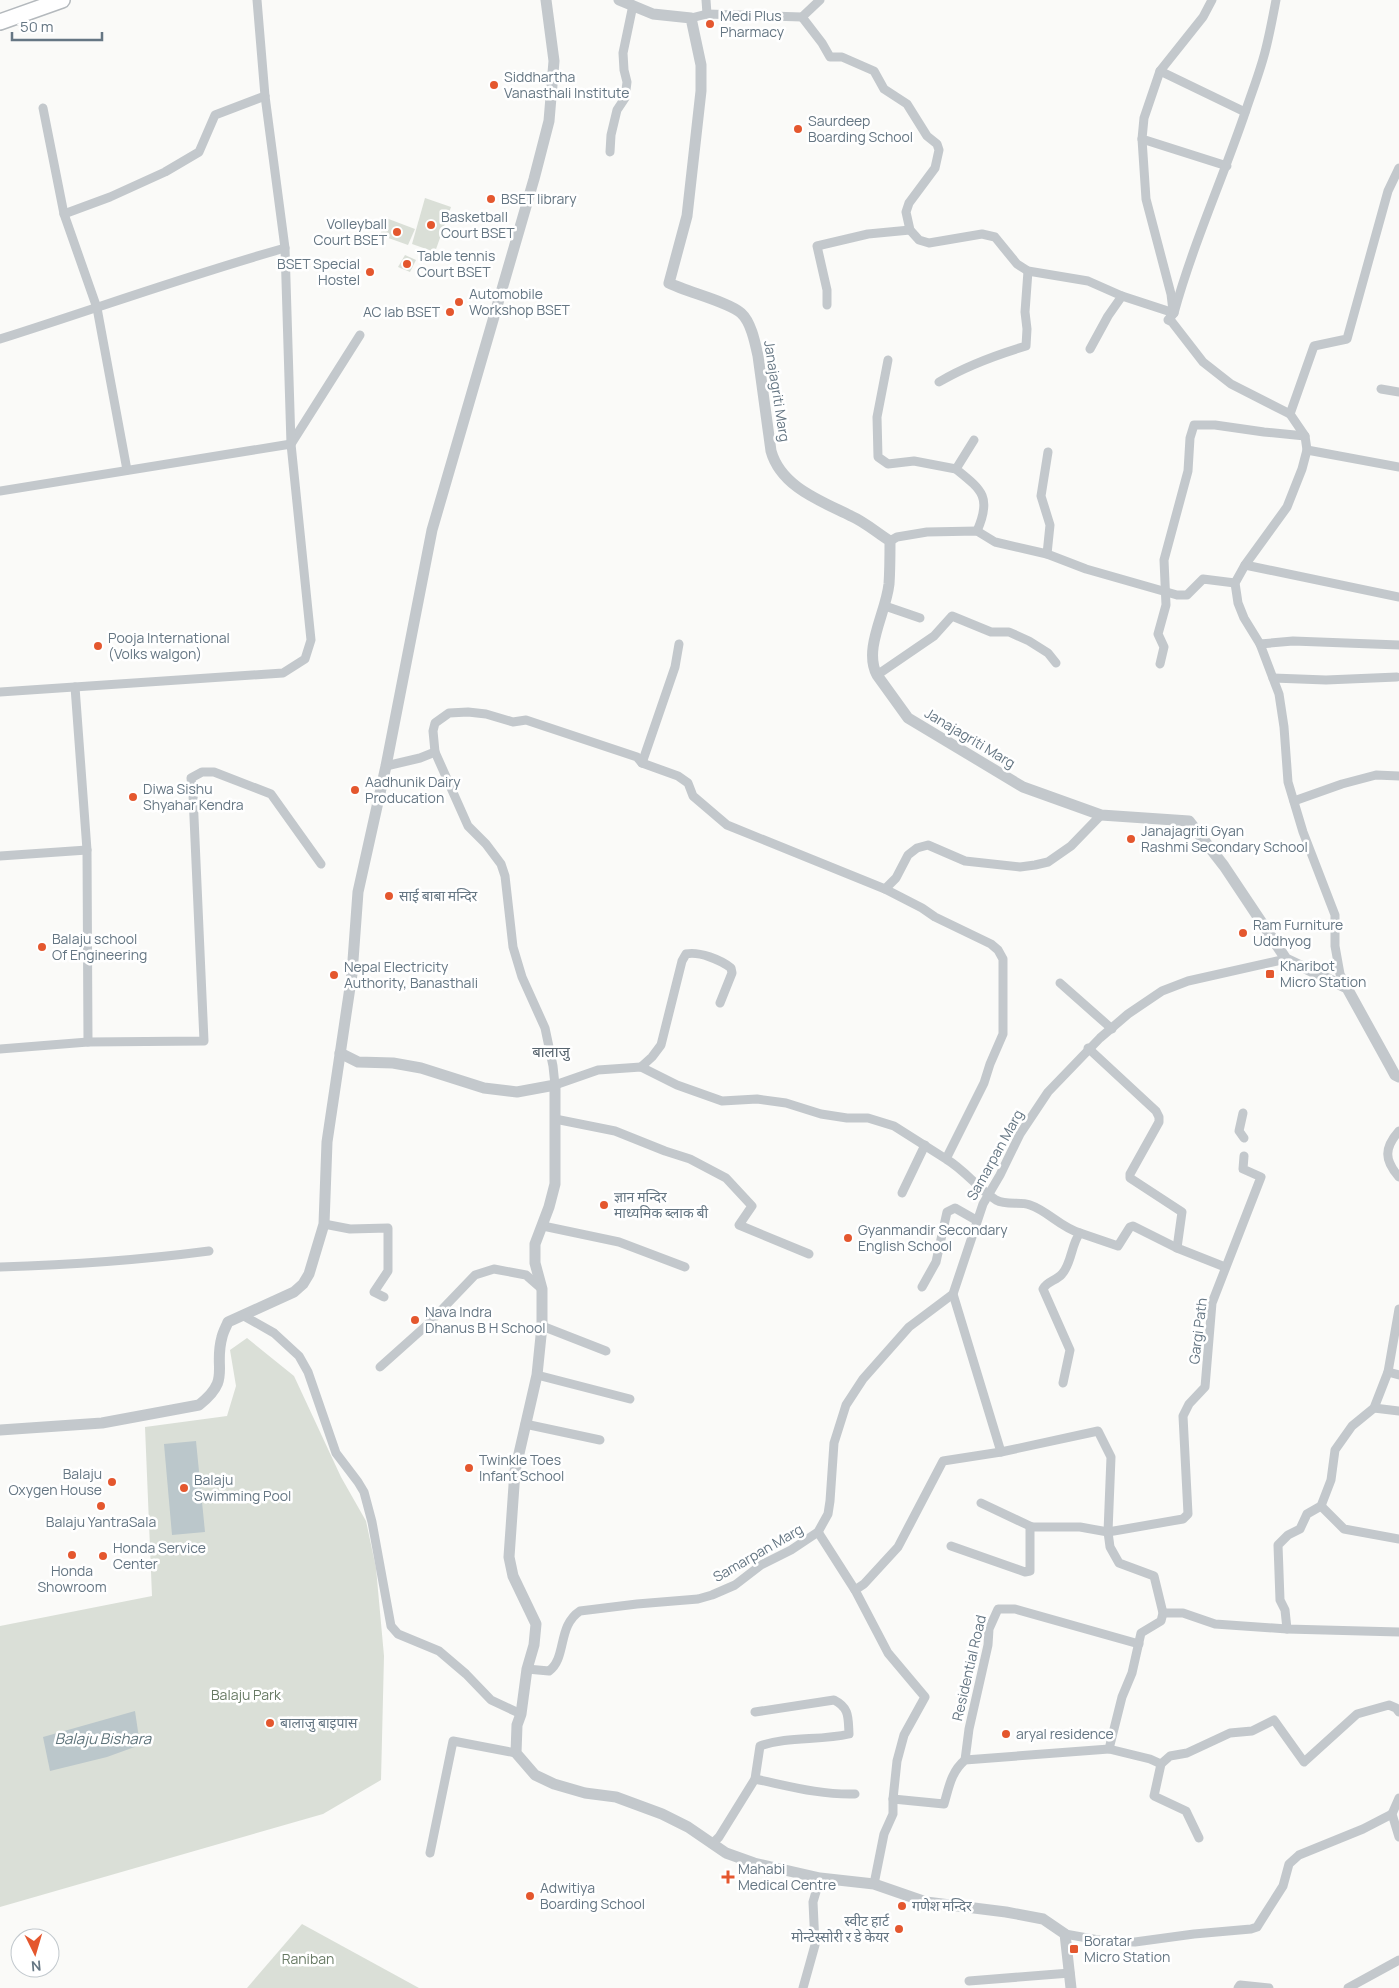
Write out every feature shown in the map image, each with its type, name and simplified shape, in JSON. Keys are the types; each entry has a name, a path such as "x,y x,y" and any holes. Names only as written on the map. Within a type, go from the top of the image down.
{"highway":[{"path":"0,22 62,0"}],"street":[{"path":"0,692 283,673 306,659 311,640 291,444 285,248 265,96 257,0"},
{"path":"0,1430 102,1423 199,1405 210,1396 218,1384 221,1371 222,1337 228,1322 294,1292 303,1284 309,1274 324,1224 327,1142 352,974 358,892 386,766 432,530 526,208 549,121 554,61 546,0"},
{"path":"619,0 653,14 691,18 707,14 802,17 820,0"},
{"path":"706,0 707,14"},
{"path":"1174,313 1171,294 1146,199 1142,139 1144,118 1160,71 1203,17 1212,0"},
{"path":"1276,0 1266,49 1227,166 1188,262 1174,313 1168,320 1172,322 1203,362 1231,384 1290,414 1305,436 1307,450 1288,508 1244,565 1236,583 1238,603 1244,618 1260,644 1279,694 1284,728 1288,782 1303,832 1335,915 1335,946 1340,974 1388,1064 1395,1075 1399,1077"},
{"path":"610,152 611,135 618,110 625,98 627,82 624,70 624,53 633,5"},
{"path":"802,17 830,57 842,57 874,71 884,89 907,104 927,136 936,144 939,150 935,168 909,203 906,212 910,230 919,240 929,243 982,234 995,237 1017,264 1028,271 1088,281 1122,296 1174,313"},
{"name":"Janajagriti Marg","path":"691,18 701,65 701,91 687,216 669,283 728,306 741,313 747,322 756,349 774,462 782,473 823,504 853,516 890,542 889,585 885,606 871,652 873,668 877,675 908,718 1023,787 1102,814 1189,821 1224,866 1286,959"},
{"path":"1160,71 1245,112"},
{"path":"64,214 110,197 200,152 215,115 265,96"},
{"path":"43,108 64,214 97,308 127,470"},
{"path":"1142,139 1227,166"},
{"path":"1290,414 1314,346 1348,339 1388,191 1399,168"},
{"path":"827,304 827,290 817,246 868,234 910,230"},
{"path":"0,339 211,269 285,248"},
{"path":"939,382 999,354 1026,346 1025,312 1028,271"},
{"path":"1090,349 1108,316 1122,296"},
{"path":"0,491 291,444 360,335"},
{"path":"888,360 877,417 878,457 888,464 914,460 956,469 980,491 985,502 982,518 976,530"},
{"path":"1381,389 1399,392"},
{"path":"1160,664 1164,647 1158,634 1166,605 1164,560 1188,471 1190,438 1194,425 1216,425 1305,436"},
{"path":"956,469 974,440"},
{"path":"1307,450 1399,466"},
{"path":"1047,554 1050,525 1041,496 1048,452"},
{"path":"890,542 897,537 927,532 976,530 995,542 1047,554 1086,570 1166,592 1186,595 1203,579 1236,583"},
{"path":"1244,565 1399,597"},
{"path":"885,606 920,618"},
{"path":"877,675 934,636 952,616 991,632 1009,632 1029,641 1048,653 1056,663"},
{"path":"1260,644 1294,641 1399,645"},
{"path":"642,763 675,667 679,644"},
{"path":"1273,678 1326,680 1397,677"},
{"path":"75,687 87,850 88,1042"},
{"path":"516,1753 517,1725 521,1714 527,1670 534,1645 536,1624 513,1576 509,1557 515,1471 537,1375 542,1326 542,1289 535,1263 535,1244 543,1226 555,1184 553,1066 545,1028 522,977 513,947 501,864 495,854 468,826 435,752 433,731 435,723 449,713 468,712 486,714 513,722 526,720 539,722 637,757 642,763 678,776 688,783 692,796 727,825 885,889 922,908 935,918 992,944 1003,959 1005,1009 1003,1034 984,1083 946,1159"},
{"path":"386,766 420,758 435,752"},
{"path":"0,1049 88,1042 204,1041 194,805 191,778 202,772 214,772 270,794 322,864"},
{"path":"1294,801 1342,784 1376,775 1399,776"},
{"path":"885,889 896,878 908,856 917,848 928,846 965,861 1020,867 1035,865 1048,862 1067,849 1102,814"},
{"path":"0,856 87,850"},
{"path":"641,1067 661,1045 682,961 686,954 693,953 725,963 731,968 732,974 720,1002"},
{"path":"1286,959 1347,988"},
{"name":"Samarpan Marg","path":"527,1670 549,1671 555,1666 564,1632 573,1616 580,1611 698,1599 712,1595 735,1585 761,1565 791,1550 818,1532 828,1514 834,1443 846,1405 863,1379 909,1327 953,1294 967,1257 976,1220 988,1194 1000,1175 1020,1134 1048,1092 1088,1048 1128,1014 1162,990 1188,981 1286,959"},
{"path":"1060,983 1112,1029"},
{"path":"1088,1048 1156,1111 1159,1117 1159,1122 1130,1174 1132,1181 1182,1212 1176,1248"},
{"path":"340,1052 358,1062 393,1063 420,1068 484,1088 517,1092 554,1085 598,1070 641,1067 676,1085 722,1101 757,1099 786,1103 820,1114 847,1118 868,1118 894,1126 925,1145 953,1163 999,1202 1029,1204 1068,1229 1118,1246 1130,1227 1133,1226 1176,1248 1225,1267"},
{"path":"1243,1113 1239,1131 1244,1138"},
{"path":"555,1119 615,1130 665,1152 690,1159 726,1178 752,1206 739,1225 809,1254"},
{"path":"1399,1131 1392,1139 1387,1155 1391,1168 1399,1177"},
{"path":"902,1193 925,1145"},
{"name":"Gargi Path","path":"1108,1532 1183,1520 1188,1514 1183,1416 1189,1404 1205,1387 1212,1303 1261,1177 1243,1169 1244,1156"},
{"path":"922,1287 936,1262 947,1212 955,1208 976,1220"},
{"path":"324,1224 350,1229 388,1228 388,1271 374,1292 384,1297"},
{"path":"543,1226 619,1242 685,1267"},
{"path":"1063,1382 1070,1350 1042,1289 1046,1284 1061,1275 1073,1254 1076,1238 1080,1233"},
{"path":"0,1267 54,1266 140,1260 209,1251"},
{"path":"380,1367 428,1325 475,1275 494,1269 526,1275 542,1289"},
{"path":"953,1294 1001,1452"},
{"path":"1287,1630 1285,1610 1280,1600 1278,1545 1288,1535 1300,1529 1307,1514 1321,1506 1331,1480 1335,1450 1352,1426 1374,1408 1388,1372 1399,1309"},
{"path":"244,1316 274,1333 299,1356 308,1372 336,1452 364,1492 372,1522 391,1626 398,1634 439,1651 466,1674 491,1700 521,1714"},
{"path":"542,1326 606,1351"},
{"path":"1388,1372 1399,1375"},
{"path":"537,1375 630,1400"},
{"path":"1374,1408 1399,1411"},
{"path":"525,1424 600,1440"},
{"path":"855,1590 864,1584 898,1547 943,1460 1001,1452 1098,1431 1111,1456 1108,1532 1110,1547 1119,1563 1154,1576 1163,1613 1161,1621 1141,1633 1132,1674 1122,1697 1109,1750"},
{"path":"980,1503 1032,1527 1080,1527 1108,1532"},
{"path":"1321,1506 1344,1529 1399,1539"},
{"path":"951,1546 1025,1572 1030,1571 1030,1529 1032,1527"},
{"path":"818,1532 855,1590 888,1653 925,1697 904,1735 896,1761 893,1814 884,1834 874,1884"},
{"name":"Residential Road","path":"965,1760 969,1729 988,1645 989,1629 998,1609 1015,1609 1139,1644"},
{"path":"1163,1613 1183,1613 1215,1624 1287,1630 1399,1632"},
{"path":"712,1844 755,1779 760,1746 771,1742 827,1738 849,1734 848,1714 843,1704 834,1700 755,1712"},
{"path":"1199,1838 1186,1811 1154,1796 1161,1764 1170,1756 1187,1753 1230,1733 1252,1731 1274,1720 1304,1762 1357,1714 1389,1705 1396,1708 1399,1712"},
{"path":"430,1852 453,1741 516,1753 535,1775 554,1784 616,1797 662,1814 688,1827 726,1853 754,1863 820,1878 874,1884 926,1902 1006,1912 1043,1919 1065,1934 1104,1941 1135,1942 1194,1934 1238,1931 1257,1927 1283,1886 1289,1864 1300,1855 1363,1829 1392,1814 1399,1798"},
{"path":"893,1799 944,1804 951,1777 958,1766 965,1760 1109,1750 1150,1759 1161,1764"},
{"path":"755,1779 811,1792 855,1794"},
{"path":"1392,1814 1399,1837"},
{"path":"803,1988 815,1945 813,1902 820,1878"},
{"path":"1065,1934 1071,1988"},
{"path":"1348,1988 1399,1960"},
{"path":"969,1981 1070,1973"},
{"path":"1238,1988 1240,1985 1269,1988"}],"green space":[{"name":"Basketball Court BSET","path":"425,198 451,207 435,252 412,244"},
{"name":"Volleyball Court BSET","path":"386,218 415,229 408,245 380,235"},
{"name":"Table tennis Court BSET","path":"405,255 416,260 410,272 398,267"},
{"name":"Balaju Park","path":"247,1338 294,1376 341,1477 366,1521 376,1568 384,1656 381,1780 323,1814 0,1907 0,1626 152,1596 145,1427 227,1416 236,1386 230,1350"},
{"name":"Raniban","path":"302,1924 419,1988 247,1988"}],"water":[{"name":"Balaju Swimming Pool","path":"196,1441 205,1532 172,1535 164,1444"},
{"name":"Balaju Bishara","path":"135,1711 140,1745 107,1757 50,1771 43,1737"}],"place":[{"name":"Medi Plus Pharmacy","path":"710,24"},
{"name":"Siddhartha Vanasthali Institute","path":"494,85"},
{"name":"Saurdeep Boarding School","path":"798,129"},
{"name":"BSET library","path":"491,199"},
{"name":"Basketball Court BSET","path":"431,225"},
{"name":"Volleyball Court BSET","path":"397,232"},
{"name":"Table tennis Court BSET","path":"407,264"},
{"name":"BSET Special Hostel","path":"370,272"},
{"name":"Automobile Workshop BSET","path":"459,302"},
{"name":"AC lab BSET","path":"450,312"},
{"name":"Pooja International (Volks walgon)","path":"98,646"},
{"name":"Aadhunik Dairy Producation","path":"355,790"},
{"name":"Diwa Sishu Shyahar Kendra","path":"133,797"},
{"name":"Janajagriti Gyan Rashmi Secondary School","path":"1131,839"},
{"name":"साई बाबा मन्दिर","path":"389,896"},
{"name":"Ram Furniture Uddhyog","path":"1243,933"},
{"name":"Balaju school Of Engineering","path":"42,947"},
{"name":"Kharibot Micro Station","path":"1270,974"},
{"name":"Nepal Electricity Authority, Banasthali","path":"334,975"},
{"name":"ज्ञान मन्दिर माध्यमिक ब्लाक बी","path":"604,1205"},
{"name":"Gyanmandir Secondary English School","path":"848,1238"},
{"name":"Nava Indra Dhanus B H School","path":"415,1320"},
{"name":"Twinkle Toes Infant School","path":"469,1468"},
{"name":"Balaju Oxygen House","path":"112,1482"},
{"name":"Balaju Swimming Pool","path":"184,1488"},
{"name":"Balaju YantraSala","path":"101,1506"},
{"name":"Honda Showroom","path":"72,1555"},
{"name":"Honda Service Center","path":"103,1556"},
{"name":"बालाजु बाइपास","path":"270,1723"},
{"name":"aryal residence","path":"1006,1734"},
{"name":"Mahabi Medical Centre","path":"728,1877"},
{"name":"Adwitiya Boarding School","path":"530,1896"},
{"name":"गणेश मन्दिर","path":"902,1906"},
{"name":"स्वीट हार्ट मोन्टेस्सोरी र डे केयर","path":"899,1929"},
{"name":"Boratar Micro Station","path":"1074,1949"}],"district":[{"name":"बालाजु","path":"551,1052"}]}
